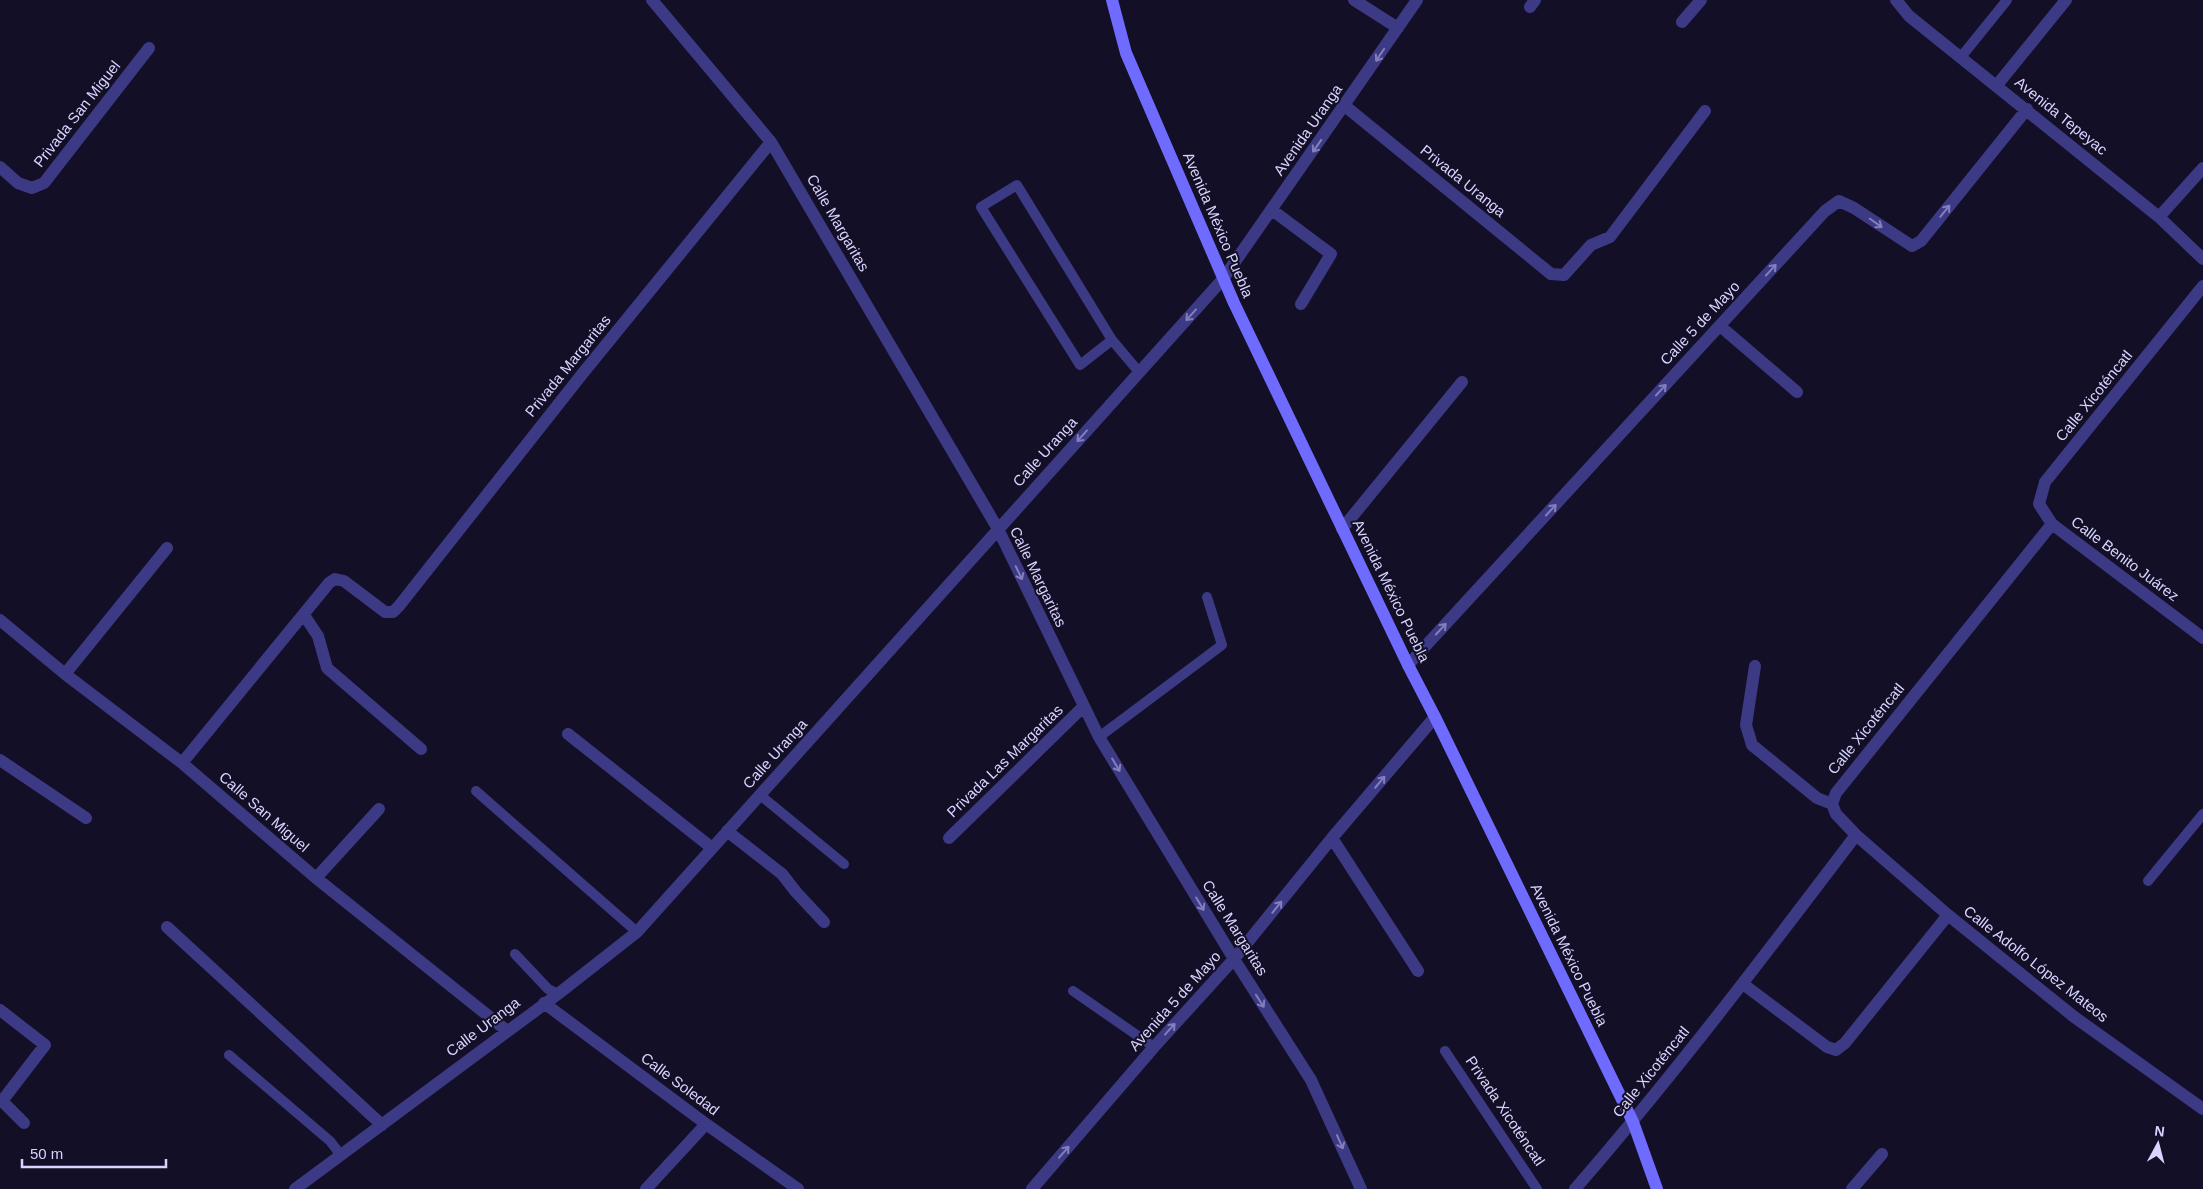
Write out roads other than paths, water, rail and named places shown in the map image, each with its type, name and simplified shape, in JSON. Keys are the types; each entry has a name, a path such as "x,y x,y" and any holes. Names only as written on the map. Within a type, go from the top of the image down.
{"main road":[{"name":"Avenida México Puebla","path":"1112,0 1126,53 1223,279 1408,665 1633,1122 1657,1189"}],"street":[{"name":"Calle Margaritas","path":"652,0 772,142 998,529 1099,737 1234,960 1311,1080 1361,1189"},
{"path":"1354,0 1398,28"},
{"name":"Avenida Uranga","path":"1223,279 1417,0"},
{"path":"1682,22 1701,0"},
{"name":"Avenida Tepeyac","path":"1896,0 1909,16 2159,217 2203,260"},
{"path":"1997,85 2066,0"},
{"name":"Privada San Miguel","path":"0,167 18,183 32,188 44,183 149,48"},
{"name":"Privada Uranga","path":"1345,106 1551,274 1564,275 1591,245 1610,237 1705,111"},
{"name":"Calle 5 de Mayo","path":"1408,665 1825,211 1839,201 1854,208 1912,246 1921,241 2027,109"},
{"name":"Privada Margaritas","path":"304,615 329,583 335,579 344,581 386,612 392,612 583,373 772,142"},
{"path":"2159,217 2203,168"},
{"path":"1272,210 1331,254 1301,304"},
{"name":"Calle Uranga","path":"295,1189 506,1030 558,994 637,932 1223,279"},
{"name":"Calle Xicoténcatl","path":"1832,804 1836,793 2052,524 2039,504 2045,482 2203,286"},
{"path":"1720,326 1797,392"},
{"path":"1342,529 1462,382"},
{"name":"Calle Benito Juárez","path":"2052,524 2203,638"},
{"path":"65,674 167,548"},
{"path":"182,763 304,615 318,636 327,668 421,749"},
{"name":"Calle San Miguel","path":"0,620 65,674 182,763 316,878 506,1030"},
{"path":"1754,666 1746,725 1752,745 1817,798 1832,804 1836,814 1856,836"},
{"name":"Privada Las Margaritas","path":"949,838 1083,707"},
{"name":"Avenida 5 de Mayo","path":"1032,1189 1154,1047 1234,960 1332,838 1435,717"},
{"path":"568,734 712,848"},
{"path":"0,760 86,818"},
{"path":"316,878 379,809"},
{"path":"727,831 782,874 824,922"},
{"name":"Calle Xicoténcatl","path":"1575,1189 1633,1122 1743,984 1856,836"},
{"name":"Calle Adolfo López Mateos","path":"1856,836 1948,915 2073,1016 2203,1108"},
{"path":"1332,838 1418,970"},
{"path":"1743,984 1826,1047 1836,1050 1845,1043 1948,915"},
{"path":"167,927 382,1125"},
{"name":"Calle Soledad","path":"544,1002 706,1124 798,1189"},
{"path":"0,1010 45,1045 2,1101 24,1123"},
{"path":"646,1189 706,1124"},
{"path":"1852,1189 1882,1154"}],"lane":[{"path":"1962,57 2007,0"},
{"path":"1112,340 1080,365 981,207 1017,185 1112,340 1139,372"},
{"path":"1099,737 1222,645 1207,597"},
{"path":"476,791 637,932"},
{"path":"760,795 844,864"},
{"path":"2148,881 2203,814"},
{"path":"515,954 548,989 558,994"},
{"path":"1073,991 1154,1047"},
{"name":"Privada Xicoténcatl","path":"1445,1051 1537,1189"},
{"path":"229,1055 330,1141 340,1154"}]}
